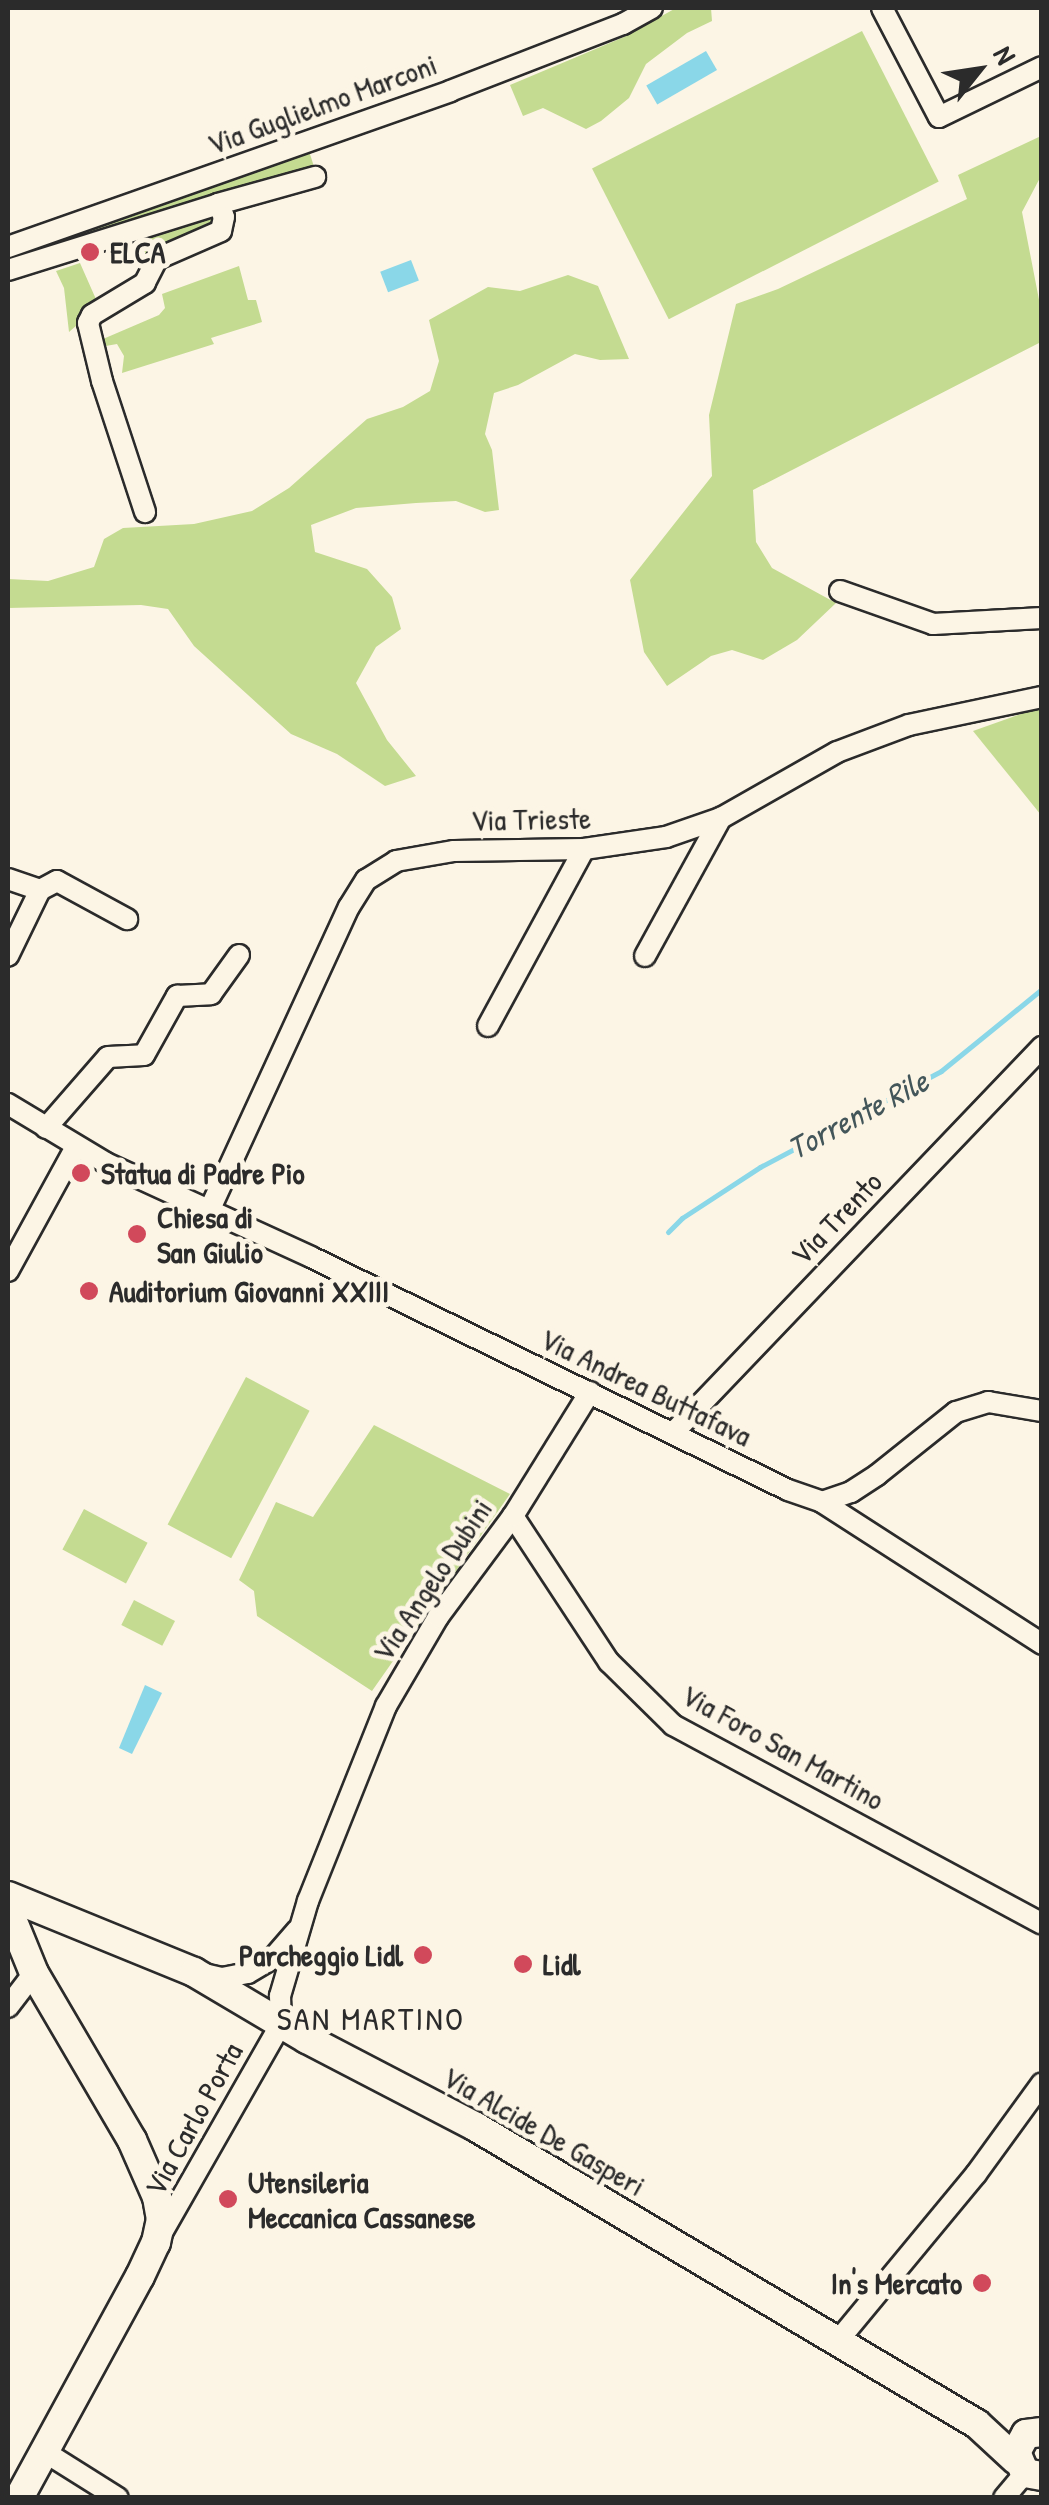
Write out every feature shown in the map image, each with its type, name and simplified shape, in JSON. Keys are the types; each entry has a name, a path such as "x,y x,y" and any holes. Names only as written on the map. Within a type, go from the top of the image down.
{"main road":[{"name":"Via Alcide De Gasperi","path":"9,1897 194,1972 281,2024 476,2127 977,2424 1032,2448"},
{"path":"9,1897 12,1919 34,1973 88,2060 148,2171 161,2219 156,2242 19,2498"},
{"path":"8,1944 34,1973"}],"street":[{"name":"Via Guglielmo Marconi","path":"8,248 450,91 623,24 652,8"},
{"path":"882,8 938,117 1042,67"},
{"path":"8,270 314,177"},
{"path":"145,512 90,335 92,316 145,283 157,259 222,231 224,217 218,204"},
{"path":"840,592 933,624 1042,618"},
{"name":"Via Trieste","path":"209,1211 294,1020 366,880 396,862 454,851 584,849 666,837 721,818 837,752 909,725 1042,697"},
{"path":"645,956 721,818"},
{"path":"488,1026 584,849"},
{"path":"8,879 40,890"},
{"path":"8,956 40,890 57,881 127,919"},
{"path":"46,1128 108,1056 144,1054 177,996 211,994 239,955"},
{"name":"Via Trento","path":"674,1432 1042,1047"},
{"name":"Via Andrea Buttafava","path":"8,1104 76,1147 788,1490 822,1502 1042,1644"},
{"path":"8,1271 76,1147"},
{"name":"Via Angelo Dubini","path":"281,2024 280,1996 302,1924 386,1706 438,1616 513,1516 590,1392"},
{"path":"822,1502 851,1492 877,1475 956,1412 988,1402 1042,1410"},
{"name":"Via Foro San Martino","path":"513,1516 609,1662 672,1725 1042,1924"},
{"name":"Via Angelo Dubini","path":"250,2004 260,1977 302,1924"},
{"name":"Via Angelo Dubini","path":"194,1972 236,1978 273,1958"},
{"path":"8,2007 34,1973"},
{"name":"Via Carlo Porta","path":"156,2242 281,2024"},
{"path":"837,2342 976,2174 1042,2084"},
{"path":"1004,2498 1032,2448"},
{"path":"44,2452 118,2498"}],"green space":[{"path":"676,8 711,8 712,21 687,33 646,64 629,98 601,121 586,129 543,108 523,116 510,85 624,37"},
{"path":"862,31 939,182 669,319 592,169"},
{"path":"1041,136 1041,176 1022,212 1041,310 1041,342 753,490 756,542 772,568 836,603 797,640 763,660 732,650 711,656 667,686 644,652 630,580 712,476 709,415 736,304 778,289 967,199 958,175"},
{"path":"309,151 316,173 41,249 141,209"},
{"path":"203,215 212,220 209,228 166,243 147,259 140,236"},
{"path":"80,263 99,306 69,332 64,288 56,271"},
{"path":"239,266 248,300 256,300 262,322 211,338 214,344 122,373 124,356 117,344 100,347 103,339 159,315 165,308 162,294"},
{"path":"568,275 598,286 629,359 600,360 575,354 518,385 494,393 485,434 492,450 499,510 485,512 456,501 416,503 356,508 311,525 315,552 367,569 392,597 401,629 376,647 356,683 387,740 416,776 385,786 337,754 291,734 194,646 168,609 141,605 8,608 8,579 48,581 94,567 104,539 123,528 194,524 252,511 289,488 367,419 403,407 430,391 439,361 429,320 488,287 520,291"},
{"path":"1041,707 1041,815 973,731"},
{"path":"246,1377 310,1411 231,1558 168,1524"},
{"path":"374,1425 510,1494 372,1691 257,1616 254,1591 239,1580 276,1502 313,1517"},
{"path":"84,1509 148,1543 126,1583 62,1550"},
{"path":"134,1600 175,1621 162,1646 121,1625"}],"water":[{"path":"706,51 717,70 657,105 646,86"},
{"path":"411,260 419,281 388,292 380,272"},
{"path":"145,1685 162,1693 132,1754 119,1748"}],"waterway":[{"name":"Torrente Rile","path":"668,1232 682,1218 760,1167 941,1071 1042,989"}],"place":[{"name":"ELCA","path":"90,252"},
{"name":"Statua di Padre Pio","path":"81,1173"},
{"name":"Chiesa di San Giulio","path":"137,1234"},
{"name":"Auditorium Giovanni XXIII","path":"89,1291"},
{"name":"Parcheggio Lidl","path":"423,1955"},
{"name":"Lidl","path":"523,1964"},
{"name":"Utensileria Meccanica Cassanese","path":"228,2199"},
{"name":"In's Mercato","path":"982,2283"}],"district":[{"name":"SAN MARTINO","path":"371,2019"}]}
